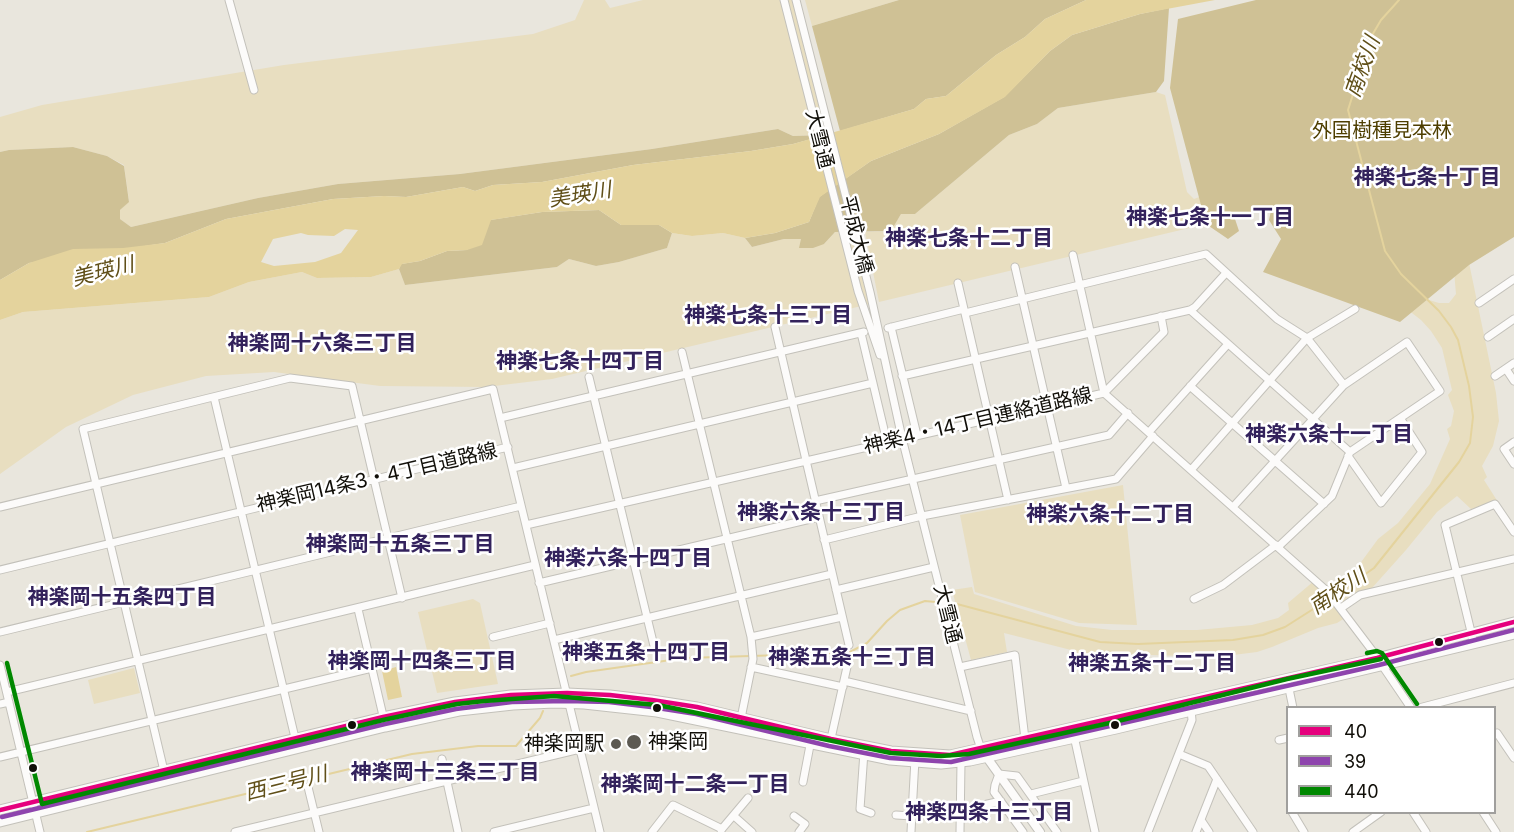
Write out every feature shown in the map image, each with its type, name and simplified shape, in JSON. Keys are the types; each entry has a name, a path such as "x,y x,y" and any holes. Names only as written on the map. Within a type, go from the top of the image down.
{"highway":[{"path":"1380,662 1471,633 1512,623"},
{"path":"0,810 296,738 384,722 513,705 570,704 657,712 940,764 961,762 1025,739 1190,700 1514,636"},
{"path":"915,758 984,753 1074,738 1192,710 1288,682"},
{"path":"0,822 298,749 384,722 483,698 567,693 652,700 741,717 811,739"}],"main road":[{"name":"大雪通","path":"984,753 1040,832"}],"street":[{"path":"229,0 254,90"},
{"name":"大雪通","path":"784,0 858,291 889,380"},
{"name":"平成大橋","path":"796,3 870,289"},
{"path":"917,435 889,327 1023,299 1206,254 1277,319 1307,338 1344,385"},
{"path":"1074,255 1104,393"},
{"path":"1015,267 1066,488"},
{"path":"902,376 1190,310 1226,273"},
{"path":"1479,303 1514,279"},
{"path":"958,283 1008,500"},
{"name":"大雪通","path":"870,289 912,479 970,711 984,753"},
{"path":"1191,470 1307,338 1355,309"},
{"path":"1190,310 1312,418 1349,454 1381,503 1422,452 1400,418"},
{"path":"1104,393 1164,332 1161,316"},
{"path":"1488,337 1514,320"},
{"path":"775,327 849,645"},
{"path":"500,417 862,333 887,442"},
{"path":"1194,599 1223,585 1277,546 1332,496 1349,454 1440,391 1407,342 1344,385 1233,507"},
{"path":"824,540 922,516 1116,479 1190,386 1228,344"},
{"path":"682,352 751,637 752,667 739,728"},
{"path":"1496,376 1514,363"},
{"path":"1506,369 1514,381"},
{"path":"590,377 645,618 654,645"},
{"path":"167,780 83,429 290,378 352,386 402,598"},
{"path":"513,468 873,383"},
{"path":"1190,386 1324,504"},
{"path":"0,507 493,389 508,447"},
{"name":"神楽4・14丁目連絡道路線","path":"526,525 1104,393 1332,596 1410,706"},
{"path":"214,397 298,749"},
{"path":"815,501 1109,435 1128,413"},
{"path":"1514,442 1504,449 1514,464"},
{"name":"神楽岡14条3・4丁目道路線","path":"0,570 508,447 600,832"},
{"path":"1474,644 1445,525 1495,504 1514,531"},
{"path":"0,632 521,506"},
{"path":"539,583 819,517"},
{"path":"1341,608 1360,595 1514,559"},
{"path":"7,692 535,565"},
{"path":"836,590 934,567"},
{"path":"554,640 832,574"},
{"path":"357,609 384,722"},
{"path":"751,637 842,617"},
{"path":"493,637 550,623"},
{"path":"1512,623 1514,636"},
{"path":"960,668 1015,655 1025,739"},
{"path":"830,743 849,658"},
{"path":"0,665 40,832"},
{"path":"752,667 970,711"},
{"path":"0,757 372,668"},
{"path":"1288,682 1293,706"},
{"path":"1427,706 1514,683"},
{"path":"1148,832 1192,720 1190,700"},
{"path":"0,704 9,702"},
{"path":"1072,727 1095,832"},
{"path":"1496,734 1514,758"},
{"path":"1279,740 1286,738"},
{"path":"803,782 811,739"},
{"path":"235,832 580,749"},
{"path":"864,751 860,809 871,813"},
{"path":"1179,754 1208,766 1253,832"},
{"path":"911,832 915,758"},
{"path":"442,759 458,832"},
{"path":"960,832 961,762"},
{"path":"1023,832 994,792 999,774 1017,776 1058,831"},
{"path":"1196,832 1217,779"},
{"path":"1031,794 1083,781"},
{"path":"308,787 319,832"},
{"path":"652,832 673,805 720,830 748,798"},
{"path":"961,810 1001,801"},
{"path":"494,832 594,808"},
{"path":"1293,814 1305,832"},
{"path":"1353,832 1380,814"},
{"path":"1414,814 1426,832"},
{"path":"1484,814 1496,832"},
{"path":"896,815 912,816"},
{"path":"734,816 753,832"},
{"path":"794,816 805,824 799,832"},
{"path":"1201,820 1209,832"}],"shaded area":[{"path":"584,0 605,0 610,8 643,0 792,0 826,135 793,136 778,129 652,149 460,174 338,184 258,198 131,227 120,219 120,210 129,201 124,165 107,156 73,147 0,152 0,117 42,105 284,65 533,34 575,20"},
{"path":"805,0 899,0 812,26"},
{"path":"1514,38 1514,64 1495,66 1456,108 1445,147 1496,393 1499,421 1493,446 1482,466 1487,477 1484,480 1498,502 1471,509 1457,496 1437,512 1372,588 1343,603 1327,587 1356,569 1378,539 1398,523 1430,484 1450,439 1447,429 1451,426 1454,411 1448,395 1452,390 1442,348 1421,320 1399,303 1383,299 1354,229 1353,215 1347,202 1349,194 1341,187 1336,176 1317,172 1304,185 1244,206 1206,224 879,302 865,232 891,231 901,214 915,214 1009,135 1037,124 1058,108 1156,92 1165,95 1187,192 1194,199 1235,183 1303,126 1330,125 1340,128 1347,134 1353,146 1379,252 1389,271 1419,297 1439,303 1449,303 1456,294 1454,271 1438,197 1424,148 1429,123 1439,101 1457,74 1483,51 1501,41"},
{"path":"835,232 852,232 870,304 552,379 486,387 380,386 274,372 206,376 133,395 66,427 0,474 0,320 23,312 209,297 249,282 302,272 317,278 371,277 399,269 405,285 557,267 569,259 596,266 667,248 672,233 692,236 723,233 745,238 752,247 784,239 801,239 824,244"},
{"path":"1123,485 1137,625 1079,623 975,592 960,515"},
{"path":"1314,581 1345,618 1272,647 1257,652 1217,657 1117,654 1077,661 1075,651 1004,633 1007,652 971,660 952,590 972,587 974,594 1076,626 1112,630 1197,630 1252,625 1278,618 1289,610 1288,603"},
{"path":"473,599 480,603 498,684 437,693 418,612"},
{"path":"134,668 140,693 94,704 88,680"}],"green space":[{"path":"899,0 1086,0 1045,19 1025,37 996,55 946,96 926,99 914,109 840,131 812,26"},
{"name":"外国樹種見本林","path":"1256,0 1514,0 1514,237 1469,265 1400,322 1263,272 1281,239 1269,220 1272,206 1235,219 1239,231 1228,239 1206,224 1170,88 1178,19"},
{"path":"1169,8 1164,81 1156,92 1058,108 1037,124 1009,135 915,214 901,214 891,231 835,232 824,244 813,248 799,248 801,239 784,239 752,247 745,238 775,233 809,222 819,197 871,161 939,134 1004,97 1050,51 1072,35 1140,14"},
{"path":"778,129 793,136 826,135 793,144 751,151 633,165 542,182 493,185 475,191 463,187 406,197 333,199 226,219 165,243 29,263 0,280 0,152 9,150 73,147 107,156 124,166 129,202 120,210 120,219 131,227 258,198 338,184 460,174 652,149"},
{"path":"599,210 621,225 659,225 672,233 667,248 596,266 569,259 557,267 405,285 399,269 401,264 420,261 447,251 467,250 490,220 542,212"}],"water":[{"name":"美瑛川","path":"1086,0 1215,0 1140,14 1072,35 1050,51 1005,97 939,134 871,161 820,197 809,222 775,233 745,238 723,233 692,236 672,233 659,225 621,225 599,210 542,212 491,220 482,245 467,250 447,251 420,261 402,264 399,269 371,277 317,278 302,272 249,282 209,297 23,312 0,320 0,280 29,263 73,249 123,248 165,243 226,219 333,199 406,197 463,187 475,191 493,185 542,182 633,165 793,144 914,109 926,99 946,96 996,55 1025,37 1045,19","holes":["345,229 358,230 341,253 315,262 274,266 261,262 273,239 301,233 334,236"]},
{"path":"396,667 402,697 388,700 382,671"}],"waterway":[{"name":"南校川","path":"1334,596 1374,568 1459,462 1470,443 1473,417 1469,386 1458,340 1439,311 1401,274 1385,251 1348,110 1371,37 1381,20 1399,0"},
{"name":"南校川","path":"571,676 685,658 848,653 867,643 900,610 925,601 957,604 1100,642 1138,644 1233,640 1263,635 1285,627 1329,599"},
{"name":"西三号川","path":"87,832 412,754 478,746 516,746 540,718 543,711"}],"transit line":[{"name":"40","path":"0,810 383,717 455,702 511,695 567,693 652,700 697,707 891,751 950,755 1377,658 1514,622"},
{"name":"39","path":"2,817 385,724 456,709 512,702 609,702 651,707 696,714 890,758 951,762 1379,665 1514,630"},
{"name":"440","path":"1367,653 1377,651 1382,653 1417,704"},
{"name":"440","path":"7,663 42,804 383,720 457,704 484,701 554,696 658,705 891,753 941,756 969,754 1381,659"}],"place":[{"name":"神楽岡","path":"634,742"},
{"name":"神楽岡駅","path":"616,744"}],"district":[{"name":"神楽七条十丁目","path":"1427,178"},
{"name":"神楽七条十一丁目","path":"1210,218"},
{"name":"神楽七条十二丁目","path":"969,239"},
{"name":"神楽七条十三丁目","path":"768,316"},
{"name":"神楽岡十六条三丁目","path":"322,344"},
{"name":"神楽七条十四丁目","path":"580,362"},
{"name":"神楽六条十一丁目","path":"1329,435"},
{"name":"神楽六条十三丁目","path":"821,513"},
{"name":"神楽六条十二丁目","path":"1110,515"},
{"name":"神楽岡十五条三丁目","path":"400,545"},
{"name":"神楽六条十四丁目","path":"628,559"},
{"name":"神楽岡十五条四丁目","path":"122,598"},
{"name":"神楽五条十四丁目","path":"646,653"},
{"name":"神楽五条十三丁目","path":"852,658"},
{"name":"神楽岡十四条三丁目","path":"422,662"},
{"name":"神楽五条十二丁目","path":"1152,664"},
{"name":"神楽岡十三条三丁目","path":"445,773"},
{"name":"神楽岡十二条一丁目","path":"695,785"},
{"name":"神楽四条十三丁目","path":"989,813"}]}
